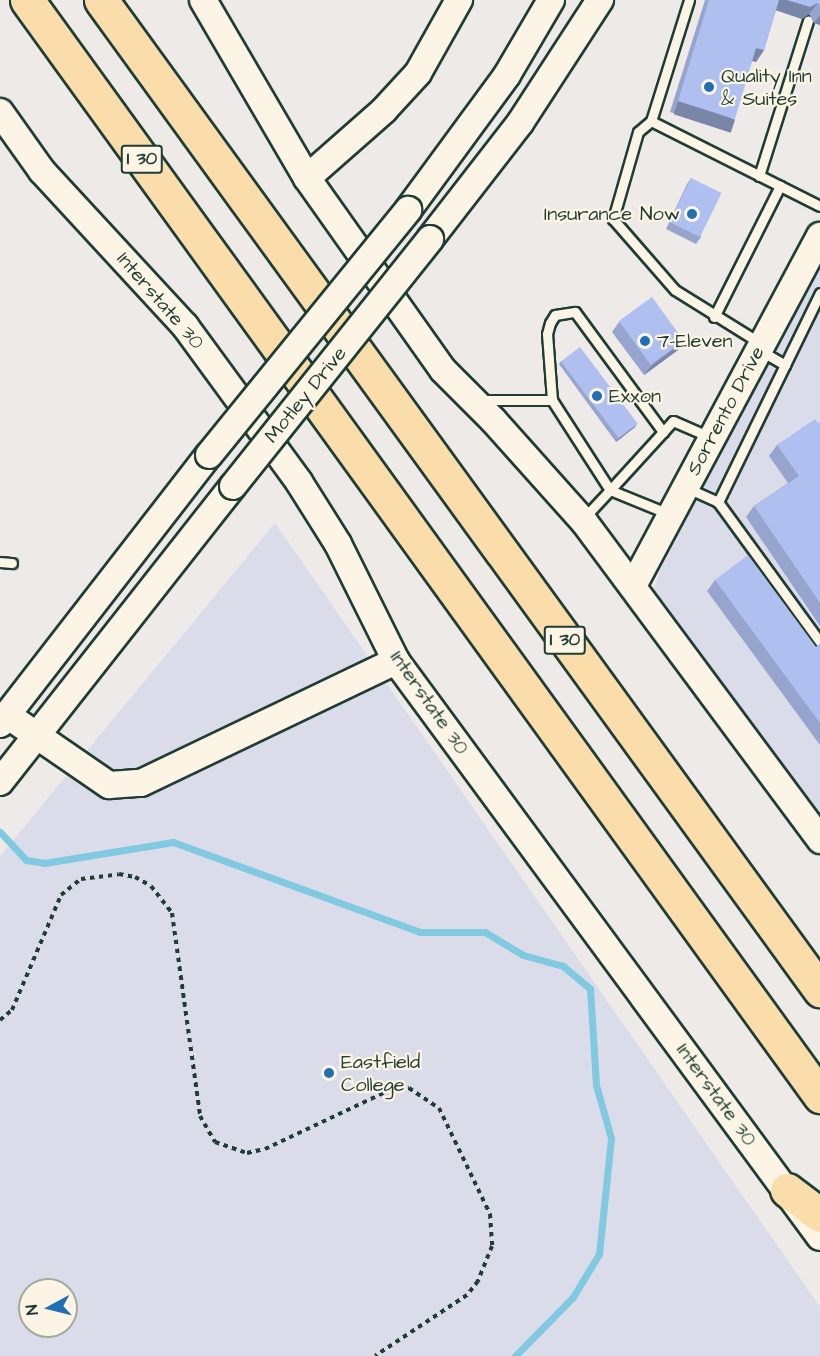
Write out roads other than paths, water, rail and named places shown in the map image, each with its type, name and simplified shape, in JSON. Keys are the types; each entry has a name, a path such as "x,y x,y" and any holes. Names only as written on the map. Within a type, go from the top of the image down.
{"highway":[{"name":"I 30","path":"27,0 820,1096"},
{"name":"I 30","path":"101,0 820,990"},
{"path":"787,1190 820,1215"}],"main road":[{"path":"202,0 307,178 443,370 582,520 820,840"},
{"name":"Motley Drive","path":"3,719 209,455 408,210 507,75 551,0"},
{"name":"Motley Drive","path":"0,782 520,123 600,0"},
{"path":"307,178 384,110 418,73 453,5"},
{"name":"Interstate 30","path":"0,112 42,171 185,326 299,482 338,544 396,661 820,1237"},
{"name":"Sorrento Drive","path":"633,586 761,347 817,250"},
{"path":"3,719 37,737 109,785 141,783 396,661"}],"lane":[{"path":"689,0 651,121 638,132 613,219 675,291 761,347 784,365"},
{"path":"759,176 808,21"},
{"path":"651,121 820,206"},
{"path":"714,317 780,186"},
{"path":"718,502 820,293"},
{"path":"663,432 575,312 555,315 547,334 552,399 610,489 671,515"},
{"path":"472,400 552,399"},
{"path":"582,520 673,421 712,438"},
{"path":"686,487 718,502 820,642"},
{"path":"0,562 12,563"}],"waterway":[{"path":"0,832 26,860 44,863 173,842 420,932 485,932 523,955 563,966 590,989 596,1085 611,1138 599,1254 573,1297 515,1356"}],"place":[{"name":"Quality Inn & Suites","path":"709,87"},
{"name":"Insurance Now","path":"692,214"},
{"name":"7-Eleven","path":"645,341"},
{"name":"Exxon","path":"597,396"},
{"name":"Eastfield College","path":"329,1073"}]}
